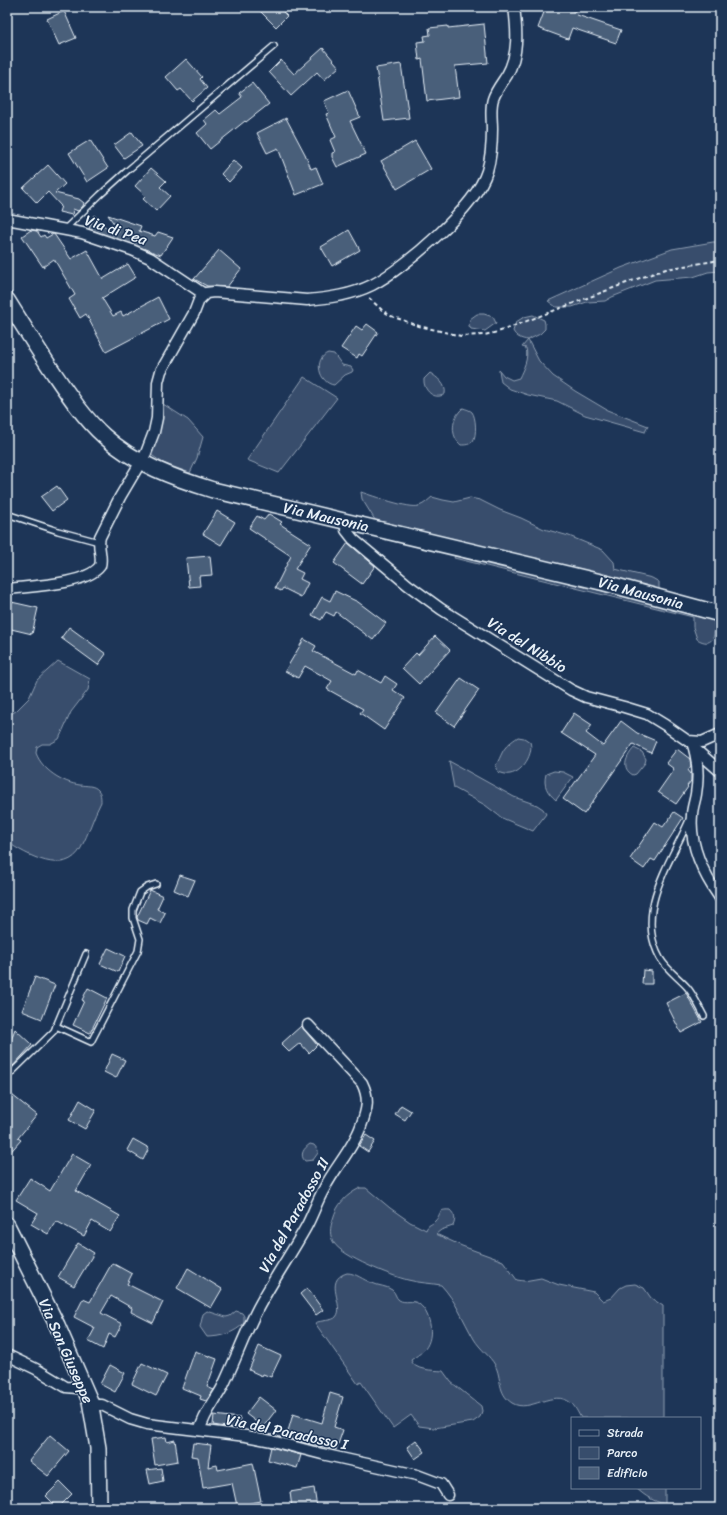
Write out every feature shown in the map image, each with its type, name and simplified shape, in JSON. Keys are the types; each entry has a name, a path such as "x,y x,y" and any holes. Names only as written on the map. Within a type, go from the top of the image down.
{"main road":[{"name":"Via Mausonia","path":"7,300 63,386 87,418 105,437 122,450 142,462 174,477 213,490 605,584 720,614"},
{"name":"Via San Giuseppe","path":"7,1225 57,1325 91,1405 98,1448 99,1508"}],"street":[{"path":"7,589 66,582 81,578 98,570 101,563 99,542 120,497 142,462 154,432 157,418 158,382 161,371 194,313 199,300 204,294 214,292 307,300 346,294 362,289 392,273 426,246 465,205 484,178 489,163 493,99 498,88 508,74 516,49 514,7"},
{"name":"Via di Pea","path":"7,219 90,235 145,255 204,294"},
{"name":"Via del Nibbio","path":"347,522 346,530 353,538 408,585 441,609 571,690 586,697 624,706 647,714 694,746 720,771"},
{"path":"720,734 694,746 698,764 698,778 692,814 693,838 701,864 710,884 720,898"},
{"name":"Via del Paradosso II","path":"200,1430 227,1378 258,1308 307,1226 324,1188 354,1141 361,1127 366,1111 368,1100 362,1083 308,1025"},
{"path":"7,1355 36,1369 66,1387 72,1388 84,1386"},
{"name":"Via del Paradosso I","path":"91,1405 102,1405 130,1419 147,1424 272,1441 417,1476 441,1484 448,1495"}],"lane":[{"path":"65,229 128,170 274,46"},
{"path":"7,514 58,531 99,542"},
{"path":"692,814 664,872 655,895 652,912 652,930 656,949 660,958 672,973 687,987 704,1016"},
{"path":"56,1026 91,1042 138,951 140,939 133,918 135,903 140,892 147,887 156,884"},
{"path":"7,1076 54,1031 86,954"}],"path":[{"path":"362,289 382,310 402,321 449,333 472,336 498,332 666,269 720,260"}],"green space":[{"path":"720,242 720,271 708,272 693,277 655,280 605,301 587,302 572,307 556,307 548,301 621,268 672,249"},
{"path":"477,314 484,314 493,317 496,323 485,331 471,329 469,326 470,319"},
{"path":"533,315 544,320 545,329 540,334 528,340 519,337 514,333 513,331 516,322 524,317"},
{"path":"528,340 539,361 553,376 607,410 648,426 645,432 585,415 557,401 528,395 510,389 501,382 499,370 504,376 512,380 519,378 527,356 526,348 522,347"},
{"path":"328,353 334,354 342,365 351,367 353,370 334,385 325,380 322,376 319,365 323,356"},
{"path":"430,373 443,384 445,394 437,396 433,395 427,390 424,379"},
{"path":"304,377 337,398 279,473 247,460"},
{"path":"163,404 188,420 203,437 197,458 190,473 163,463 150,454"},
{"path":"463,408 472,412 475,422 475,431 472,442 461,445 455,437 453,427 456,417"},
{"path":"361,492 407,506 419,506 432,497 454,502 470,498 480,500 544,529 569,536 603,550 614,562 615,569 652,578 659,582 659,590 375,520 362,499"},
{"path":"456,554 674,609 720,622 720,625 714,623 712,640 709,642 702,641 697,639 693,627 693,617 454,558"},
{"path":"58,661 90,679 88,690 71,712 59,739 50,744 42,744 37,747 36,753 43,765 54,775 73,784 96,788 99,791 101,802 81,848 74,857 66,861 56,862 46,861 35,857 7,842 7,716 16,711 29,698 37,680"},
{"path":"518,737 524,738 530,742 531,746 529,756 523,766 515,773 507,774 498,772 496,765 503,750"},
{"path":"634,748 642,752 646,759 645,763 636,774 633,775 627,769 626,762"},
{"path":"449,761 514,797 537,805 543,809 546,814 533,831 502,818 485,805 454,788"},
{"path":"554,771 563,772 573,777 556,800 550,794 545,785 546,774"},
{"path":"310,1144 314,1145 318,1150 318,1153 313,1160 305,1161 302,1154"},
{"path":"360,1188 366,1188 410,1222 426,1230 434,1222 441,1211 450,1210 454,1217 453,1226 441,1230 436,1234 462,1246 503,1261 517,1280 524,1281 541,1278 559,1285 594,1292 603,1301 611,1298 620,1288 626,1285 635,1284 644,1288 651,1298 663,1306 663,1417 580,1417 571,1403 564,1399 557,1398 526,1406 519,1406 512,1403 504,1395 495,1365 476,1343 455,1304 441,1285 412,1281 379,1270 347,1254 334,1243 331,1237 332,1222 340,1204 350,1194"},
{"path":"347,1273 390,1289 399,1300 417,1303 423,1308 429,1320 429,1340 423,1351 411,1360 413,1364 424,1369 443,1371 451,1382 481,1406 482,1411 480,1417 473,1422 434,1428 419,1426 411,1415 393,1428 361,1382 358,1384 315,1323 336,1317 338,1306 335,1287 336,1281 340,1276"},
{"path":"207,1311 226,1317 230,1316 236,1311 242,1313 244,1316 244,1323 227,1334 207,1337 200,1327 203,1314"},
{"path":"637,1489 665,1489 665,1504 657,1502"}],"building":[{"path":"256,7 278,7 287,16 276,27"},
{"path":"546,7 563,7 578,13 577,15 621,30 616,43 572,28 568,39 538,28"},
{"path":"64,11 76,38 59,45 47,19"},
{"path":"484,24 488,63 455,66 459,97 427,101 422,59 419,60 417,42 425,41 424,36 430,35 429,28 448,26 448,28"},
{"path":"323,48 339,67 324,80 317,72 291,96 269,72 281,60 294,74"},
{"path":"186,59 202,77 200,79 207,88 192,101 181,89 178,91 166,77"},
{"path":"401,64 409,118 384,121 376,68"},
{"path":"252,83 269,104 210,149 197,133 207,124 204,120 216,110 220,114 242,97 239,93"},
{"path":"348,90 360,117 350,121 366,154 337,167 332,157 332,153 335,152 330,140 336,137 326,114 329,113 324,101"},
{"path":"286,118 305,154 311,169 316,167 323,184 296,195 278,148 267,153 257,133"},
{"path":"132,132 142,146 124,158 114,145"},
{"path":"90,140 108,168 87,182 69,153"},
{"path":"415,141 431,169 397,189 381,161"},
{"path":"233,160 242,168 229,182 221,174"},
{"path":"48,165 65,184 55,193 79,199 84,203 78,211 73,209 72,215 59,212 61,206 48,192 37,203 23,188"},
{"path":"151,168 166,181 160,187 170,196 156,211 143,199 146,196 135,186"},
{"path":"94,215 113,235 119,231 108,215 141,226 139,231 155,236 158,232 173,237 161,255 89,229"},
{"path":"31,230 37,231 41,237 44,235 46,238 54,234 71,259 87,250 103,279 128,264 136,277 102,298 113,316 121,312 123,316 158,297 169,319 106,352 86,314 80,318 69,299 75,295 54,259 43,267 22,236"},
{"path":"349,230 360,250 332,266 321,247"},
{"path":"219,250 241,269 227,287 207,286 194,279"},
{"path":"367,324 378,332 362,356 359,354 357,358 341,348 356,326 362,330"},
{"path":"57,486 67,500 52,511 41,497"},
{"path":"217,511 235,522 221,545 203,534"},
{"path":"269,514 282,522 280,524 311,544 295,569 303,573 300,579 308,583 301,597 283,588 281,591 275,588 291,556 249,528 257,516 264,520"},
{"path":"348,543 375,566 362,584 334,563"},
{"path":"210,556 212,575 199,576 200,586 189,587 186,558"},
{"path":"335,591 358,602 386,623 373,640 336,612 334,616 326,612 321,620 312,615 322,597 330,601"},
{"path":"7,601 38,608 32,634 7,628"},
{"path":"69,627 106,654 98,665 61,638"},
{"path":"435,636 450,650 419,684 402,668 416,653 418,655"},
{"path":"304,639 316,646 313,651 356,674 358,670 381,683 385,676 397,684 393,690 405,698 384,730 360,713 363,709 327,689 332,681 305,666 298,678 285,671"},
{"path":"461,678 479,690 454,726 436,713"},
{"path":"574,713 592,725 586,733 603,746 621,721 637,733 656,741 651,753 633,744 584,814 563,799 595,755 561,733"},
{"path":"677,749 690,759 691,766 688,770 691,774 691,781 676,804 658,792 674,769 666,763"},
{"path":"674,812 683,818 655,861 651,859 644,869 630,859 655,822 663,827"},
{"path":"180,875 195,880 188,896 174,890"},
{"path":"150,890 163,896 157,909 165,913 160,923 150,918 147,924 138,920 137,917"},
{"path":"108,948 125,956 118,972 100,964"},
{"path":"643,970 652,971 652,984 642,984"},
{"path":"35,977 55,985 42,1019 22,1011"},
{"path":"88,988 107,998 90,1033 73,1025"},
{"path":"686,993 702,1022 681,1033 666,1003"},
{"path":"301,1026 317,1045 309,1053 300,1043 289,1052 281,1044"},
{"path":"15,1029 32,1045 13,1066 7,1060 7,1044 9,1045"},
{"path":"112,1054 125,1060 116,1078 104,1072"},
{"path":"7,1091 37,1115 18,1138 21,1140 7,1156"},
{"path":"80,1100 96,1110 85,1129 69,1120"},
{"path":"401,1105 411,1111 405,1120 395,1114"},
{"path":"366,1135 375,1141 368,1152 359,1146"},
{"path":"133,1139 149,1148 143,1160 127,1150"},
{"path":"72,1154 91,1165 76,1191 120,1216 110,1232 92,1221 84,1236 56,1221 48,1234 31,1224 38,1213 16,1200 30,1178 50,1191"},
{"path":"78,1243 94,1253 74,1286 58,1277"},
{"path":"112,1263 132,1274 127,1284 163,1302 153,1323 131,1312 132,1308 111,1296 101,1313 122,1324 115,1337 109,1334 103,1349 88,1341 95,1328 74,1317 83,1299 90,1302"},
{"path":"188,1268 222,1289 211,1308 177,1288"},
{"path":"307,1288 323,1310 316,1315 300,1294"},
{"path":"259,1346 281,1356 271,1377 263,1374 262,1376 249,1370"},
{"path":"195,1351 217,1359 207,1387 214,1390 206,1401 200,1399 201,1396 182,1388"},
{"path":"142,1363 167,1375 156,1396 132,1384"},
{"path":"110,1365 125,1373 115,1392 100,1384"},
{"path":"330,1393 343,1397 334,1427 343,1430 336,1450 286,1438 293,1414 322,1423"},
{"path":"259,1397 276,1410 263,1427 246,1414"},
{"path":"214,1415 240,1418 238,1429 213,1425"},
{"path":"50,1435 69,1451 48,1476 29,1461"},
{"path":"166,1437 167,1442 175,1440 178,1461 155,1465 151,1439"},
{"path":"416,1440 425,1452 415,1459 407,1447"},
{"path":"193,1443 211,1445 208,1467 217,1465 218,1470 253,1463 261,1501 237,1506 232,1483 203,1488 198,1457 191,1456"},
{"path":"271,1447 301,1455 297,1468 268,1460"},
{"path":"161,1468 163,1481 150,1484 147,1470"},
{"path":"60,1482 72,1494 58,1508 46,1496"},
{"path":"314,1488 317,1508 292,1508 290,1492"}]}
